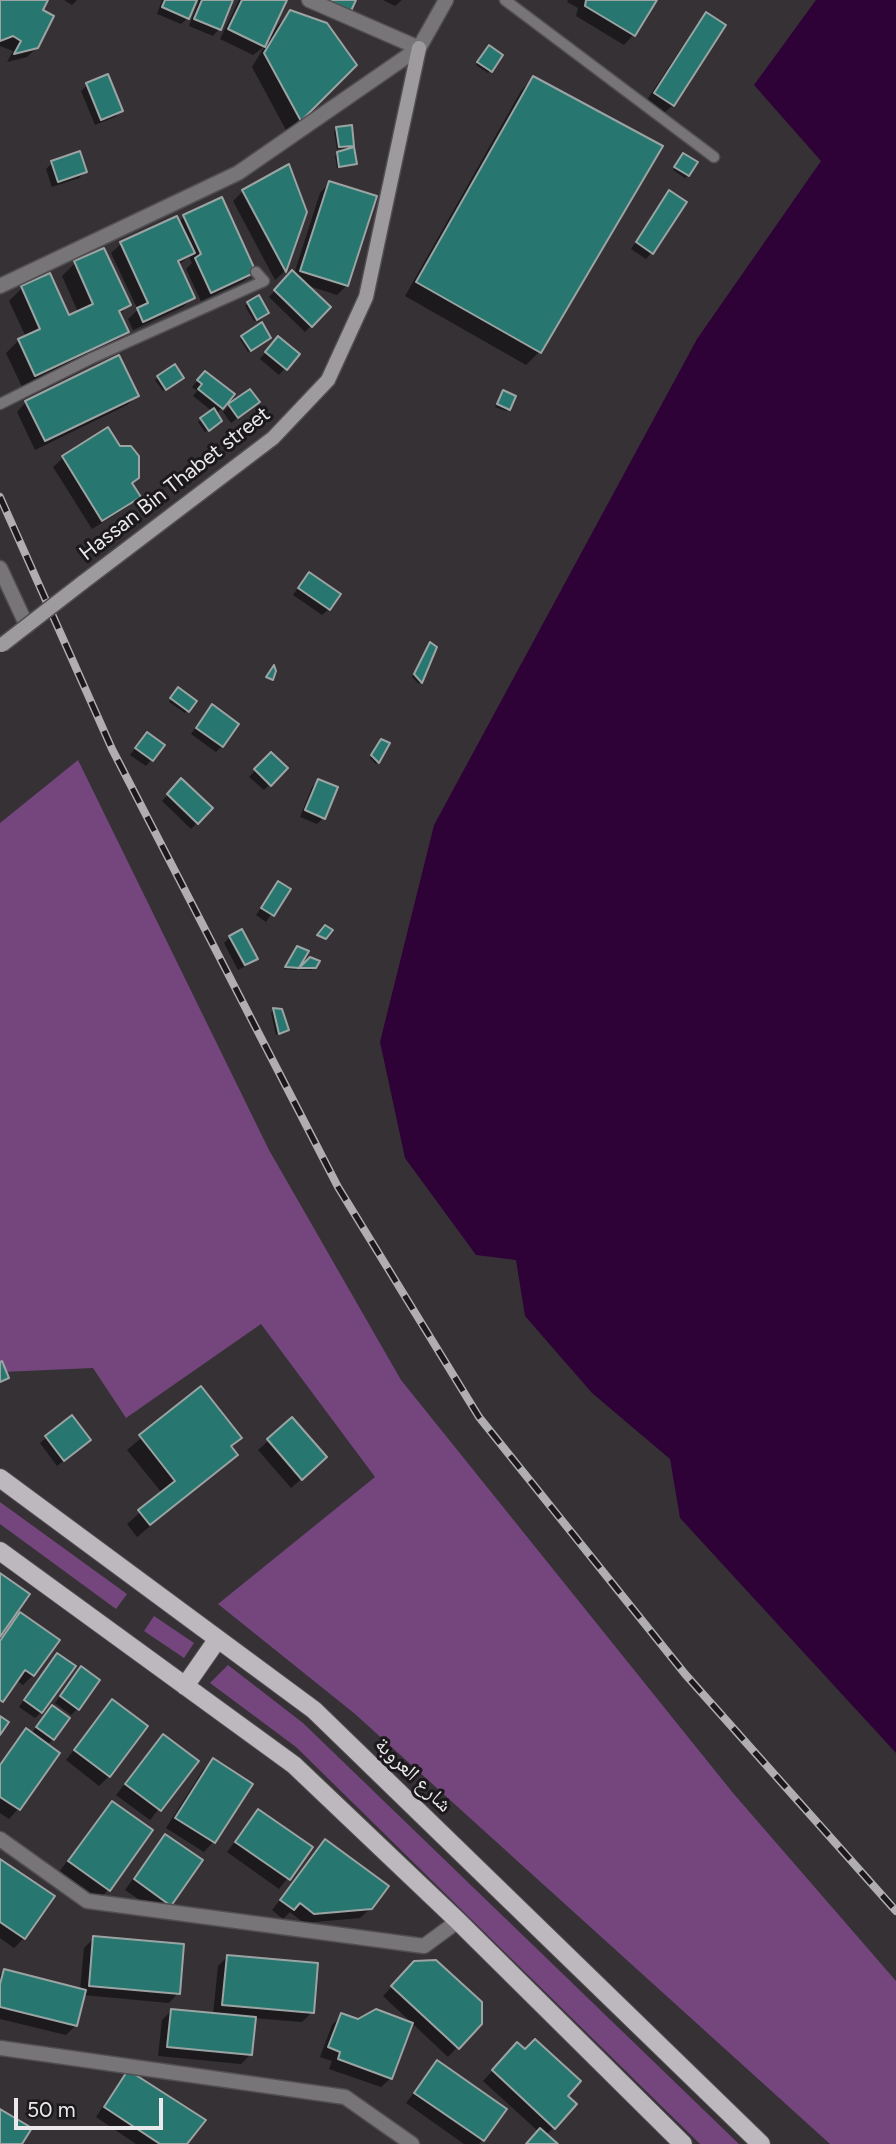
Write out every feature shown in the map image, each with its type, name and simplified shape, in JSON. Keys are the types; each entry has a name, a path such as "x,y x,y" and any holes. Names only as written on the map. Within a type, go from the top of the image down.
{"main road":[{"name":"شارع العروبة","path":"0,1478 314,1710 761,2144"},
{"path":"0,1551 295,1765 458,1921 683,2144"},
{"path":"185,1686 217,1640"}],"street":[{"path":"309,0 419,48"},
{"path":"0,286 238,173 419,48 446,0"},
{"name":"Hassan Bin Thabet street","path":"1,646 273,438 328,380 366,297 419,48"},
{"path":"0,568 27,626"},
{"path":"0,1839 87,1901 424,1946 458,1921"},
{"path":"0,2048 345,2097 412,2144"}],"lane":[{"path":"505,0 714,157"},
{"path":"0,404 92,358 264,281 256,272"}],"shaded area":[{"path":"816,0 896,0 896,1753 680,1518 670,1459 592,1393 525,1316 516,1260 476,1255 405,1158 380,1042 434,825 697,339 821,161 754,85"},
{"path":"78,760 269,1150 401,1380 733,1793 896,1981 896,2144 830,2144 355,1714 218,1604 375,1477 261,1324 126,1418 93,1368 0,1370 0,823"},
{"path":"0,1502 127,1594 116,1609 0,1524"},
{"path":"154,1616 194,1643 184,1658 144,1631"},
{"path":"228,1665 303,1723 739,2144 700,2144 296,1747 210,1683"}],"building":[{"path":"0,0 48,0 43,10 54,16 38,48 14,54 21,41 13,36 0,41"},
{"path":"165,0 197,0 189,19 162,7"},
{"path":"202,0 233,0 221,30 194,19"},
{"path":"242,0 287,0 265,47 228,29"},
{"path":"327,0 356,0 351,11"},
{"path":"586,0 657,0 635,36 585,6"},
{"path":"290,10 327,23 357,65 301,121 264,53"},
{"path":"706,12 726,25 674,106 654,93"},
{"path":"489,45 503,55 492,72 477,62"},
{"path":"108,74 123,111 101,120 86,83"},
{"path":"533,76 663,146 541,353 416,282"},
{"path":"352,125 354,146 339,147 336,127"},
{"path":"354,147 357,164 339,167 337,152"},
{"path":"80,151 87,172 58,182 51,161"},
{"path":"683,153 698,162 689,176 674,167"},
{"path":"289,164 307,212 286,272 242,190"},
{"path":"329,181 377,196 348,286 300,271"},
{"path":"669,190 687,202 653,254 636,242"},
{"path":"222,197 256,272 211,293 195,258 201,254 183,215"},
{"path":"177,216 195,253 178,261 195,298 143,322 137,308 148,303 120,242"},
{"path":"104,248 131,305 119,311 129,332 35,376 18,339 40,329 21,286 50,273 69,315 93,304 74,261"},
{"path":"292,270 331,307 312,327 274,290"},
{"path":"259,295 269,313 257,320 247,302"},
{"path":"262,322 271,338 251,351 241,336"},
{"path":"278,336 300,354 287,370 265,352"},
{"path":"119,355 139,396 45,441 25,401"},
{"path":"175,364 184,378 166,390 157,376"},
{"path":"205,371 235,394 223,409 198,389 202,384 197,380"},
{"path":"250,389 260,402 238,418 228,404"},
{"path":"503,390 516,396 510,410 497,404"},
{"path":"214,408 222,421 209,431 200,418"},
{"path":"108,427 120,446 131,446 139,456 139,478 132,483 141,497 102,521 62,456"},
{"path":"309,572 341,594 330,610 298,588"},
{"path":"430,642 437,647 422,683 414,674"},
{"path":"274,665 276,671 273,680 266,677"},
{"path":"178,687 197,701 189,712 170,698"},
{"path":"212,704 239,724 223,747 196,728"},
{"path":"147,732 165,745 153,761 135,748"},
{"path":"381,739 390,743 379,763 371,755"},
{"path":"271,752 288,768 271,786 254,769"},
{"path":"181,778 213,808 198,824 167,794"},
{"path":"318,779 338,787 325,819 305,810"},
{"path":"278,881 291,889 274,916 261,908"},
{"path":"325,925 333,930 326,939 317,935"},
{"path":"242,929 258,959 245,965 229,936"},
{"path":"297,946 309,951 299,968 285,967"},
{"path":"310,957 320,961 316,968 299,968"},
{"path":"273,1008 282,1009 289,1030 279,1034"},
{"path":"2,1361 9,1378 0,1382 0,1362"},
{"path":"201,1386 242,1438 231,1446 238,1455 150,1525 138,1510 175,1481 139,1435"},
{"path":"72,1415 91,1440 64,1461 45,1436"},
{"path":"292,1417 327,1457 302,1480 267,1439"},
{"path":"0,1573 30,1594 0,1637"},
{"path":"20,1612 60,1640 34,1676 25,1670 3,1702 0,1700 0,1641"},
{"path":"57,1653 76,1666 42,1713 24,1700"},
{"path":"81,1666 100,1680 79,1710 60,1696"},
{"path":"112,1699 148,1726 110,1777 74,1750"},
{"path":"52,1705 70,1718 54,1740 36,1727"},
{"path":"0,1716 9,1722 0,1735"},
{"path":"26,1728 60,1753 20,1810 0,1797 0,1765"},
{"path":"163,1734 199,1761 161,1811 125,1784"},
{"path":"213,1758 253,1784 215,1843 175,1818"},
{"path":"112,1801 153,1830 110,1891 68,1861"},
{"path":"258,1809 313,1847 290,1880 235,1842"},
{"path":"165,1834 203,1860 171,1906 134,1879"},
{"path":"325,1839 389,1886 372,1909 314,1914 300,1903 294,1910 280,1900"},
{"path":"0,1859 55,1896 25,1939 0,1922"},
{"path":"93,1936 184,1944 180,1994 89,1986"},
{"path":"227,1955 318,1963 314,2013 222,2005"},
{"path":"436,1960 482,2002 482,2024 459,2049 391,1986 414,1961"},
{"path":"4,1969 86,1990 77,2026 0,2007 0,1984"},
{"path":"171,2009 256,2017 252,2055 167,2047"},
{"path":"376,2009 413,2023 392,2079 338,2059 340,2052 328,2047 341,2013 358,2019"},
{"path":"535,2039 581,2081 568,2096 577,2104 555,2129 492,2070 517,2042 525,2049"},
{"path":"437,2060 507,2109 484,2141 414,2093"},
{"path":"128,2070 206,2120 187,2144 160,2144 104,2107"},
{"path":"0,2109 32,2128 22,2144 0,2144"},
{"path":"540,2128 558,2144 526,2144"}],"railway":[{"path":"0,497 112,749 338,1187 479,1417 685,1674 896,1911"}]}
